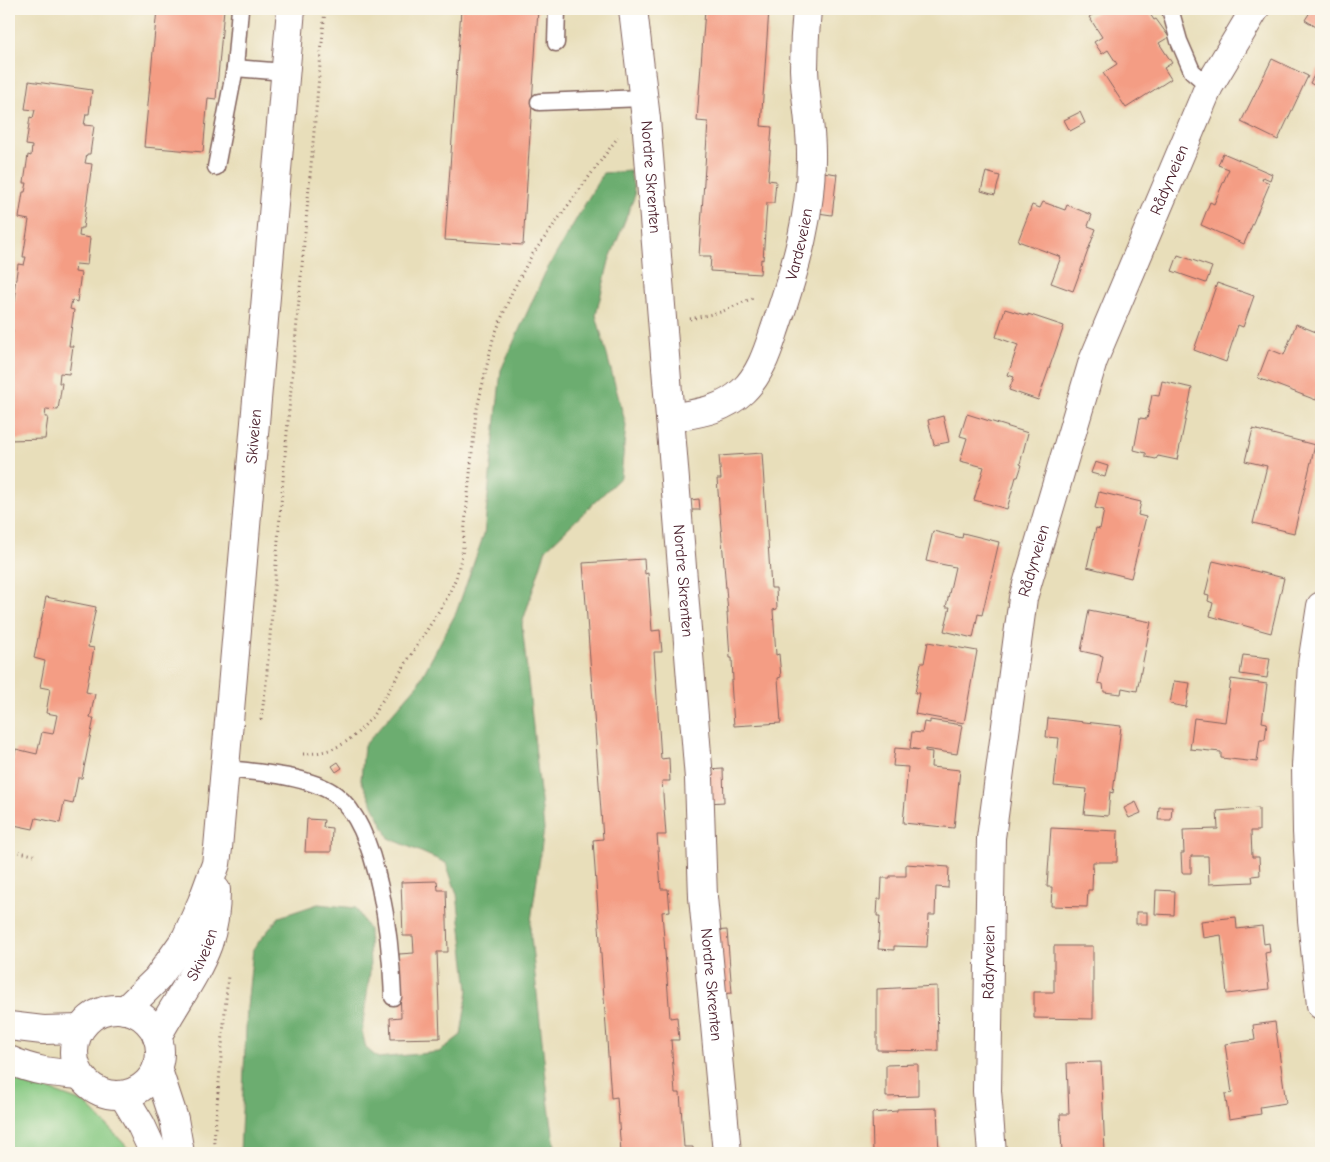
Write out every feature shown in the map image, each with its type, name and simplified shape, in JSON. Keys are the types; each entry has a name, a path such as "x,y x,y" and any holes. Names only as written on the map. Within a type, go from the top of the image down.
{"street":[{"name":"Skiveien","path":"157,1037 208,944 216,908 216,864 291,9"},
{"name":"Nordre Skrenten","path":"633,9 645,108 699,779 703,897 726,1153"},
{"name":"Vardeveien","path":"670,418 709,411 725,405 744,390 757,374 768,349 802,239 809,199 811,152 804,70 807,9"},
{"name":"Rådyrveien","path":"992,1153 987,1091 991,838 1023,598 1093,361 1209,86 1255,9"},
{"path":"1321,606 1317,666 1306,766 1307,832 1312,920 1321,1005"},
{"name":"Skiveien","path":"125,1010 157,979 186,938 216,864"},
{"path":"125,1010 145,1019 152,1028 159,1046 157,1067 143,1086 134,1092 123,1095 104,1093 94,1089 80,1075 75,1062 75,1040 87,1020 104,1011 125,1010"},
{"path":"9,1026 43,1030 80,1029"},
{"path":"9,1060 29,1069 80,1075"},
{"path":"157,1067 174,1119 180,1153"},
{"path":"123,1095 141,1125 154,1153"}],"lane":[{"path":"216,166 235,68 240,9"},
{"path":"556,43 557,9"},
{"path":"1170,9 1179,41 1192,71 1209,86"},
{"path":"235,68 285,72"},
{"path":"539,102 645,108"},
{"path":"225,769 270,774 325,788 346,804 355,816 368,848 390,939 394,997"}],"path":[{"path":"260,724 266,684 325,9"},
{"path":"301,754 321,753 338,747 363,728 447,598 456,578 462,555 476,413 493,339 503,311 532,255 611,146 645,108"},
{"path":"662,322 693,319 722,312 774,290 789,286"},
{"path":"9,850 34,855"},
{"path":"213,1153 228,968"},
{"path":"1309,1153 1321,1152"}],"green space":[{"path":"630,171 635,195 609,261 596,315 626,425 621,477 546,549 522,624 544,829 530,928 549,1106 556,1153 240,1153 247,1007 253,949 279,917 318,904 356,908 369,930 370,972 362,1031 366,1048 378,1058 439,1052 461,1035 468,990 457,894 446,863 389,838 361,780 364,746 418,684 456,613 484,534 501,370 545,273 603,173"},
{"path":"9,1075 85,1103 133,1153 9,1153"}],"building":[{"path":"157,9 224,9 216,99 208,98 203,152 144,147"},
{"path":"461,9 538,9 523,245 445,240"},
{"path":"705,9 769,9 761,126 772,127 768,180 776,181 774,203 767,203 763,260 761,259 760,274 710,271 711,256 699,256 708,122 697,121"},
{"path":"1101,9 1151,9 1148,11 1169,37 1159,43 1172,63 1164,68 1171,79 1126,108 1103,73 1117,64 1108,50 1102,54 1094,42 1102,37 1089,17"},
{"path":"1312,9 1321,9 1321,30 1305,20"},
{"path":"1272,59 1308,76 1278,140 1241,122"},
{"path":"1318,68 1321,70 1321,89 1310,83"},
{"path":"29,81 92,90 89,114 86,114 84,125 94,126 90,154 87,154 85,163 92,164 83,228 80,228 79,236 90,238 87,265 76,264 75,272 81,273 77,302 72,300 70,309 74,310 69,346 73,346 69,374 60,373 59,383 62,383 58,410 46,409 45,417 48,417 45,439 9,440 9,338 12,338 13,330 9,329 9,311 10,301 15,302 16,292 14,292 18,264 24,265 26,257 23,257 29,220 19,218 23,192 25,192 27,183 24,183 28,155 31,156 32,146 26,145 30,117 33,118 35,110 25,109"},
{"path":"1080,112 1085,123 1070,131 1064,120"},
{"path":"1223,153 1272,174 1270,180 1263,177 1262,180 1270,183 1244,244 1201,225 1210,202 1214,204 1229,169 1218,165"},
{"path":"823,172 837,174 832,215 818,213"},
{"path":"986,172 1000,176 995,195 981,191"},
{"path":"1043,202 1065,210 1067,205 1092,215 1088,226 1096,229 1073,291 1051,283 1061,257 1018,241 1032,205 1040,208"},
{"path":"1178,255 1212,267 1206,283 1172,271"},
{"path":"1217,283 1254,296 1243,327 1238,325 1226,362 1194,350"},
{"path":"1005,309 1028,316 1028,314 1064,326 1038,400 1009,390 1014,377 1008,375 1018,345 996,337"},
{"path":"1296,324 1321,334 1321,388 1316,400 1258,378 1269,349 1284,355"},
{"path":"1162,381 1192,388 1177,460 1158,456 1156,459 1146,457 1146,453 1134,450 1140,418 1147,419 1152,395 1159,396"},
{"path":"967,414 1028,433 1020,464 1022,465 1018,477 1016,477 1007,509 974,500 984,467 960,461 967,438 960,436"},
{"path":"943,416 949,442 934,445 928,420"},
{"path":"1253,429 1315,445 1294,533 1253,523 1267,466 1245,461"},
{"path":"762,453 771,588 776,588 777,609 773,610 776,655 779,654 781,677 778,678 781,723 734,726 731,681 733,681 732,658 730,658 717,479 721,479 719,456"},
{"path":"1095,462 1108,466 1105,477 1091,473"},
{"path":"1099,492 1141,502 1138,515 1146,517 1131,578 1087,567 1096,528 1100,529 1104,510 1095,508"},
{"path":"699,499 700,510 691,510 690,500"},
{"path":"933,531 962,538 963,533 999,542 982,615 978,614 973,638 944,631 950,607 946,607 955,567 926,561"},
{"path":"644,559 645,574 648,573 652,631 660,630 662,652 654,652 661,759 669,758 670,781 662,781 666,835 657,835 661,889 668,889 670,911 662,912 670,1018 677,1017 679,1040 671,1040 675,1093 680,1093 684,1147 693,1147 693,1153 621,1153 617,1097 611,1098 593,840 603,839 583,563"},
{"path":"1213,561 1284,578 1271,633 1210,616 1213,603 1208,601 1209,596 1205,595"},
{"path":"46,597 96,607 88,647 94,648 86,692 95,694 90,718 94,718 82,778 78,778 73,804 64,802 60,823 36,818 33,829 9,824 9,760 13,761 16,749 37,754 42,732 53,734 57,715 46,713 50,689 40,687 45,661 34,658"},
{"path":"1089,610 1151,622 1137,691 1122,688 1121,694 1104,692 1103,684 1098,683 1103,656 1081,651"},
{"path":"928,642 977,651 964,723 915,714 919,693 915,693 921,663 924,663"},
{"path":"1243,655 1270,658 1267,678 1240,674"},
{"path":"1231,679 1267,684 1262,722 1267,723 1265,740 1260,740 1257,762 1221,758 1221,752 1190,749 1194,718 1225,722"},
{"path":"1174,681 1190,683 1186,707 1170,704"},
{"path":"1048,718 1121,726 1113,793 1110,792 1108,816 1084,814 1087,789 1054,786 1059,738 1046,737"},
{"path":"930,720 962,725 957,754 925,749 925,751 932,752 931,767 960,770 954,828 903,823 908,767 893,766 895,748 920,750 910,748 912,732 922,733 924,722 930,723"},
{"path":"338,762 342,768 336,772 332,766"},
{"path":"723,769 724,802 708,803 707,770"},
{"path":"1136,802 1141,813 1129,818 1124,808"},
{"path":"1159,807 1172,807 1171,820 1158,820"},
{"path":"1259,808 1259,831 1251,831 1252,857 1259,857 1260,875 1252,876 1253,882 1209,884 1208,856 1191,856 1191,873 1182,873 1181,853 1184,853 1183,830 1218,829 1217,811"},
{"path":"307,819 324,820 323,827 332,828 331,852 305,852"},
{"path":"1051,828 1118,831 1117,862 1093,862 1092,890 1088,890 1087,907 1051,906 1052,887 1047,887"},
{"path":"906,864 949,867 948,888 936,887 935,915 929,915 927,947 894,946 894,950 878,949 880,916 877,916 878,899 881,899 882,878 906,876"},
{"path":"437,881 438,890 446,890 448,952 437,952 440,1038 391,1039 390,1018 401,1017 399,954 414,953 413,936 403,936 401,882"},
{"path":"1156,890 1175,891 1174,915 1155,914"},
{"path":"1136,912 1147,912 1147,924 1136,924"},
{"path":"1236,917 1237,929 1262,926 1264,944 1269,943 1270,952 1265,953 1269,989 1227,994 1221,935 1203,938 1201,921"},
{"path":"727,930 732,993 718,994 714,931"},
{"path":"1054,946 1093,946 1093,1019 1034,1018 1034,992 1054,992"},
{"path":"937,986 938,1051 877,1050 877,989"},
{"path":"1275,1022 1286,1103 1260,1107 1261,1114 1229,1119 1225,1094 1232,1093 1225,1044 1255,1040 1253,1025"},
{"path":"1101,1062 1105,1153 1062,1153 1060,1114 1069,1114 1067,1063"},
{"path":"918,1064 918,1096 886,1097 886,1065"},
{"path":"937,1108 939,1153 873,1153 872,1113 897,1111 897,1109"}]}
